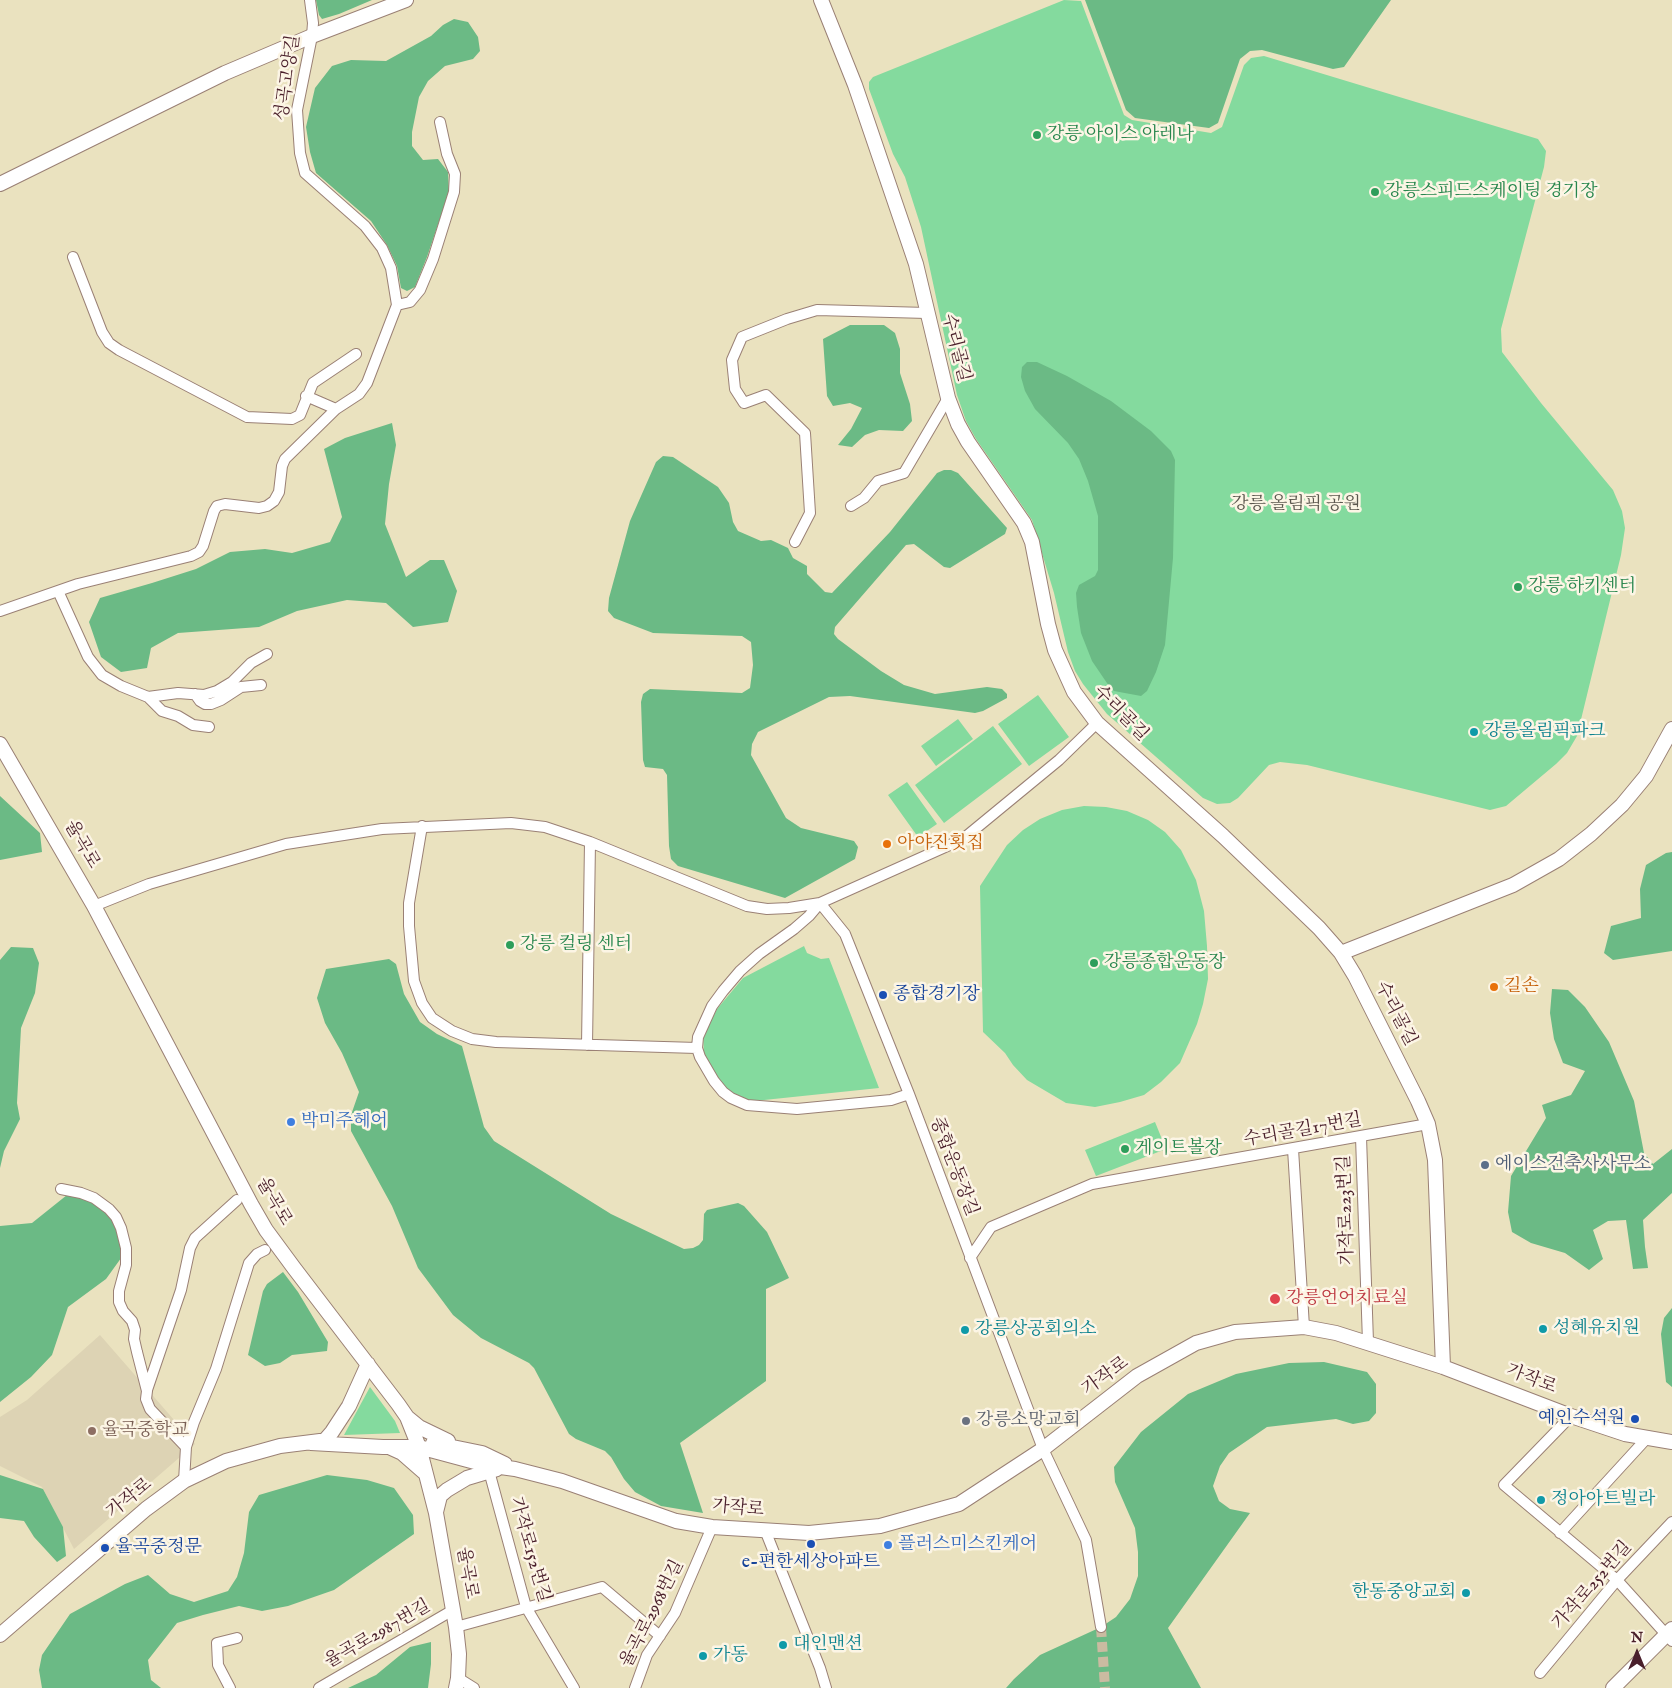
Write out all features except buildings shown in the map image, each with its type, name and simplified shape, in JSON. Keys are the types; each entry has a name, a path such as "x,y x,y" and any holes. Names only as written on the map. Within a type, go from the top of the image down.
{"street":[{"name":"성곡고양길","path":"310,0 313,23 312,36 297,110 300,153 305,173 365,226 382,248 390,268 397,305"},
{"path":"0,184 225,73 312,36 406,0"},
{"name":"수리골길","path":"821,0 856,84 916,264 948,398 958,424 968,442 1024,523 1032,542 1055,650 1074,692 1097,723 1223,836 1312,921 1341,954 1395,1056 1428,1124 1435,1160 1443,1367"},
{"path":"0,611 78,584 191,556 199,552 203,546 217,506 225,504 259,508 267,506 274,501 279,492 282,466 285,458 336,409 359,394 367,383 397,305 410,302 420,290 433,259 454,192 455,174 446,154 440,122"},
{"path":"73,257 102,332 109,342 119,350 247,417 292,420 300,415 306,396 313,383 356,354"},
{"path":"795,542 810,513 805,434 766,395 744,403 735,389 732,360 742,337 787,319 817,310 927,313"},
{"path":"306,396 336,409"},
{"path":"852,506 864,498 878,481 904,473 948,398"},
{"path":"58,591 88,657 102,675 120,686 148,697 162,711 178,716 193,725 209,727"},
{"path":"148,697 178,693 204,695 217,691 232,682 251,663 267,654"},
{"path":"195,694 200,701 205,704 211,704 241,687 261,685"},
{"path":"90,908 149,884 286,844 382,829 511,823 546,827 590,842 747,906 766,909 820,903 963,839 1059,760 1097,723"},
{"path":"1341,954 1514,885 1559,858 1591,834 1622,804 1646,776 1672,729"},
{"name":"율곡로","path":"0,744 250,1204 266,1230 407,1417 418,1444 436,1513 456,1627 459,1654 457,1683"},
{"path":"422,826 409,903 409,926 414,981 422,1003 432,1018 452,1032 496,1042 697,1048"},
{"path":"587,1045 590,842"},
{"path":"820,903 794,929 759,954 723,991 704,1021 698,1037 697,1048 706,1069 722,1092 747,1106 797,1109 891,1100 909,1094"},
{"name":"종합운동장길","path":"820,903 845,934 909,1094 1043,1449 1086,1540 1101,1627"},
{"name":"수리골길17번길","path":"970,1258 991,1227 1092,1184 1428,1124"},
{"name":"가작로223번길","path":"1361,1137 1368,1342"},
{"path":"1293,1149 1304,1327"},
{"path":"61,1189 94,1198 109,1208 122,1228 126,1248 126,1265 118,1291 119,1302 123,1311 132,1321 135,1330 137,1352 147,1391"},
{"path":"186,1447 150,1409 146,1399 147,1391 181,1290 190,1248 195,1238 237,1200"},
{"path":"184,1481 186,1447 194,1422 216,1369 249,1263 257,1254 265,1250"},
{"name":"가작로","path":"311,1443 390,1447 418,1444 486,1465 510,1468 562,1481 676,1521 712,1527 809,1534 880,1526 959,1504 1043,1449 1138,1376 1196,1343 1235,1332 1304,1327 1368,1342 1443,1367 1571,1416 1625,1434 1672,1442"},
{"path":"325,1440 349,1406 368,1364"},
{"path":"1571,1416 1504,1484 1617,1580 1670,1635 1613,1688"},
{"path":"407,1417 419,1427 440,1439 482,1452"},
{"name":"가작로","path":"0,1635 146,1509 184,1481 226,1461 280,1446 311,1443 334,1438 418,1444 482,1452 510,1468"},
{"path":"1560,1533 1647,1438"},
{"path":"390,1447 402,1453 426,1474"},
{"path":"436,1513 440,1496 467,1478 489,1471 510,1468"},
{"name":"가작로152번길","path":"489,1471 526,1607 574,1688"},
{"name":"가작로252번길","path":"1540,1673 1617,1580 1672,1522"},
{"name":"율곡로2968번길","path":"635,1688 647,1655 675,1613 712,1527"},
{"path":"766,1530 826,1688"},
{"path":"456,1627 602,1587 660,1636"},
{"name":"율곡로2987번길","path":"318,1688 453,1610"},
{"path":"230,1688 218,1665 217,1642 237,1638"},
{"path":"457,1683 474,1688"}],"shaded area":[{"name":"율곡중학교","path":"100,1335 195,1444 74,1549 42,1487 0,1466 0,1417 27,1400"}],"green space":[{"path":"316,0 372,0 322,19 319,15"},
{"name":"강릉 올림픽 공원","path":"1064,0 1081,1 1124,115 1132,120 1211,133 1222,127 1244,65 1251,58 1264,56 1538,139 1546,151 1544,167 1501,329 1502,352 1541,403 1613,490 1622,511 1625,528 1621,555 1577,736 1567,753 1556,764 1506,806 1490,810 1307,765 1280,762 1269,765 1238,798 1230,803 1217,804 1203,798 1107,714 1075,671 1068,652 1054,593 1032,520 976,439 966,421 957,395 921,227 905,177 893,154 869,89 869,82 873,77"},
{"path":"1085,0 1391,0 1344,67 1333,69 1262,50 1250,51 1240,59 1218,123 1209,128 1135,118 1126,110"},
{"path":"454,19 468,22 478,37 480,51 473,59 445,66 428,81 419,97 412,132 412,146 423,160 438,159 448,172 449,192 415,287 407,291 401,288 397,266 387,245 371,221 316,173 306,127 315,88 332,66 351,60 386,61 431,36 443,25"},
{"path":"850,325 884,325 895,333 900,349 900,373 910,404 912,421 903,431 879,430 865,435 852,447 838,445 851,429 862,408 850,403 833,406 827,396 823,339"},
{"path":"1027,362 1037,362 1067,376 1111,401 1151,431 1171,451 1175,460 1173,558 1165,645 1156,672 1147,691 1141,696 1114,691 1109,686 1092,661 1081,633 1076,593 1079,585 1095,576 1098,570 1098,516 1088,481 1079,459 1068,443 1035,409 1025,391 1021,377 1022,367"},
{"path":"392,423 396,445 389,484 385,524 406,577 430,560 444,560 457,591 448,622 413,627 386,603 347,600 297,611 259,627 178,633 151,648 147,668 121,672 101,657 89,622 100,598 196,569 230,552 265,549 292,553 330,542 342,517 324,449 345,438"},
{"path":"663,456 673,457 718,487 729,503 733,522 738,531 761,541 771,540 788,548 793,558 807,566 807,574 825,592 832,593 890,532 937,473 944,470 958,473 1007,528 1005,534 950,568 944,567 914,544 906,545 835,627 834,634 881,671 904,685 935,694 987,687 1002,689 1007,694 1007,698 983,711 975,713 850,696 829,697 758,732 752,744 751,755 786,818 801,828 854,841 858,847 855,859 785,898 678,866 671,859 669,846 667,775 663,769 645,767 643,760 641,702 643,694 650,689 742,693 750,688 753,665 751,642 742,636 653,633 614,618 608,611 609,598 630,521 656,462"},
{"path":"1038,695 1069,737 1029,766 998,724"},
{"path":"958,719 973,739 936,766 921,746"},
{"path":"993,726 1022,764 944,823 915,785"},
{"path":"907,782 937,824 918,837 888,795"},
{"path":"0,796 40,833 42,852 0,860"},
{"name":"강릉종합운동장","path":"1084,806 1106,807 1127,811 1148,820 1165,832 1181,850 1196,880 1204,911 1207,946 1208,979 1203,1004 1197,1024 1180,1063 1161,1082 1144,1095 1095,1107 1066,1103 1027,1080 1005,1053 983,1032 980,886 1007,845 1023,830 1040,819 1062,810"},
{"path":"1672,852 1672,951 1613,960 1604,953 1611,926 1641,918 1640,889 1646,865 1666,853"},
{"path":"804,946 807,953 821,959 829,958 879,1088 745,1102 726,1088 710,1070 704,1053 703,1036 717,1009 743,978"},
{"path":"11,947 33,948 39,963 35,993 21,1028 17,1103 20,1119 4,1151 0,1168 0,960"},
{"path":"389,959 396,964 404,994 420,1022 437,1034 462,1046 484,1127 494,1141 611,1214 684,1249 693,1248 703,1240 704,1214 707,1210 738,1203 744,1206 767,1232 789,1278 766,1289 766,1381 680,1443 703,1513 661,1506 635,1492 605,1451 576,1439 569,1434 534,1368 529,1363 481,1338 453,1315 418,1268 392,1206 351,1131 351,1115 359,1092 342,1053 325,1023 317,998 326,969"},
{"path":"1552,989 1568,990 1585,1007 1609,1042 1634,1101 1644,1153 1653,1164 1672,1149 1672,1193 1643,1220 1648,1268 1633,1269 1626,1220 1608,1221 1593,1230 1603,1259 1589,1270 1565,1253 1531,1243 1512,1232 1508,1212 1511,1176 1546,1118 1542,1105 1571,1095 1585,1071 1563,1063 1554,1039 1550,1013"},
{"name":"게이트볼장","path":"1155,1122 1166,1149 1096,1176 1085,1150"},
{"path":"67,1195 99,1198 122,1220 124,1254 106,1279 68,1307 52,1355 31,1377 0,1402 0,1226 32,1223"},
{"path":"283,1272 298,1292 328,1342 327,1351 292,1355 280,1363 265,1366 248,1355 263,1291 267,1284"},
{"path":"1672,1308 1672,1387 1666,1382 1661,1334 1664,1318"},
{"path":"1324,1362 1367,1372 1376,1384 1376,1413 1369,1421 1353,1424 1336,1419 1267,1427 1229,1453 1220,1466 1213,1486 1219,1501 1230,1509 1250,1513 1168,1628 1201,1688 1006,1688 1040,1655 1101,1627 1116,1617 1130,1599 1138,1576 1138,1552 1135,1528 1115,1482 1114,1467 1141,1432 1188,1394 1236,1374 1289,1363"},
{"path":"370,1387 395,1421 400,1433 344,1435"},
{"path":"0,1475 43,1489 63,1527 66,1556 57,1562 34,1537 24,1521 0,1518"},
{"path":"327,1475 367,1480 394,1488 413,1515 414,1534 334,1590 288,1606 262,1611 239,1606 177,1623 148,1660 151,1680 161,1688 42,1688 39,1670 42,1655 70,1614 125,1584 148,1575 170,1594 194,1602 228,1591 237,1577 244,1553 249,1512 259,1495"},
{"path":"431,1642 428,1688 348,1688 376,1675 410,1647"}],"tunnel":[{"path":"1101,1627 1105,1688"}],"place":[{"name":"강릉 아이스 아레나","path":"1037,135"},
{"name":"강릉스피드스케이팅 경기장","path":"1375,192"},
{"name":"강릉 하키센터","path":"1518,587"},
{"name":"강릉올림픽파크","path":"1474,732"},
{"name":"아야진횟집","path":"887,844"},
{"name":"강릉 컬링 센터","path":"510,945"},
{"name":"강릉종합운동장","path":"1094,963"},
{"name":"길손","path":"1494,987"},
{"name":"종합경기장","path":"883,995"},
{"name":"박미주헤어","path":"291,1122"},
{"name":"게이트볼장","path":"1125,1149"},
{"name":"에이스건축사사무소","path":"1485,1165"},
{"name":"강릉언어치료실","path":"1275,1299"},
{"name":"성혜유치원","path":"1543,1329"},
{"name":"강릉상공회의소","path":"965,1330"},
{"name":"예인수석원","path":"1635,1419"},
{"name":"강릉소망교회","path":"966,1421"},
{"name":"율곡중학교","path":"92,1431"},
{"name":"정아아트빌라","path":"1541,1500"},
{"name":"e-편한세상아파트","path":"811,1544"},
{"name":"플러스미스킨케어","path":"888,1545"},
{"name":"율곡중정문","path":"105,1548"},
{"name":"한동중앙교회","path":"1466,1593"},
{"name":"대인맨션","path":"783,1645"},
{"name":"가동","path":"703,1656"}]}
